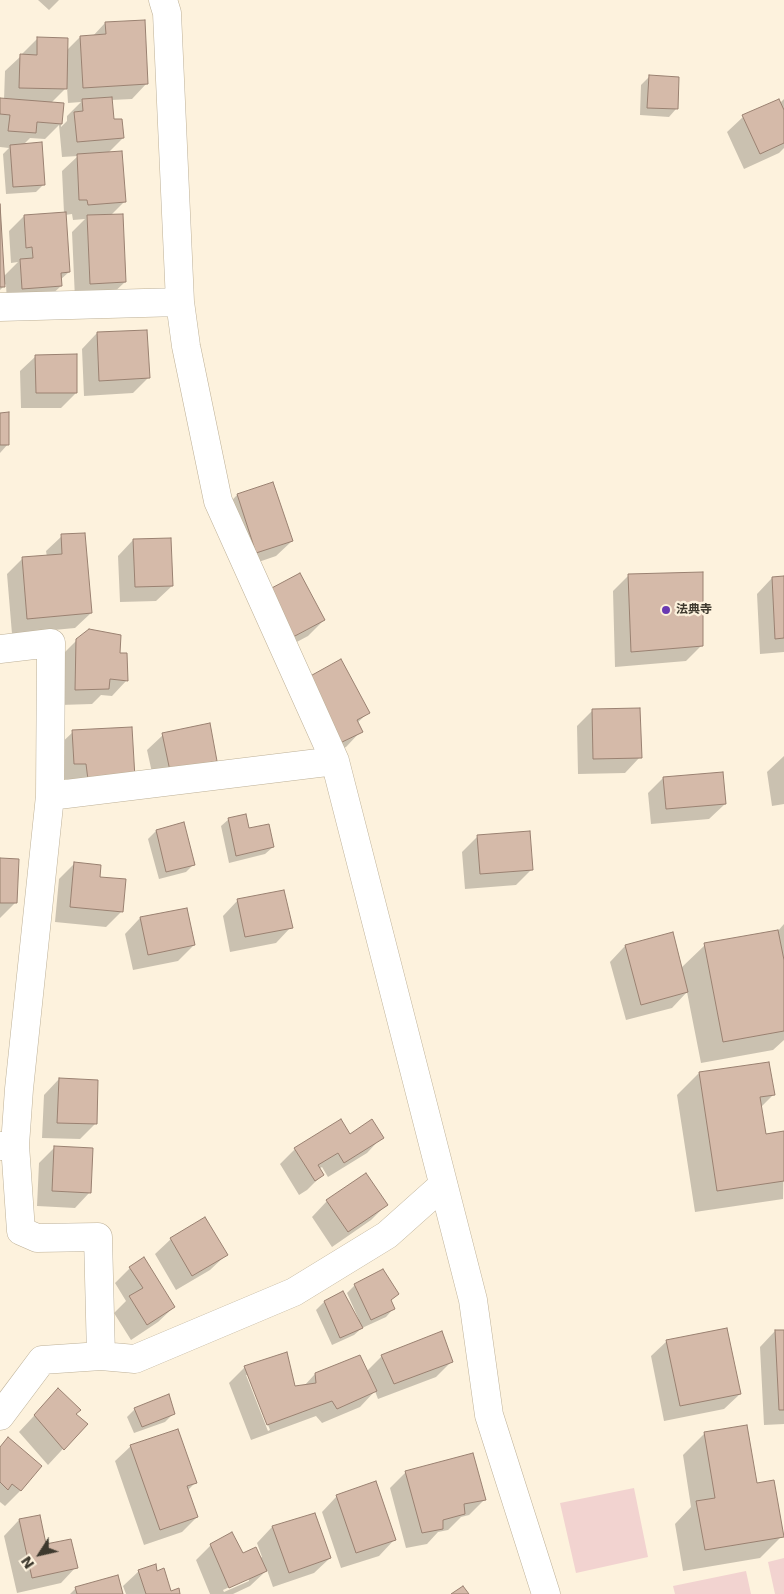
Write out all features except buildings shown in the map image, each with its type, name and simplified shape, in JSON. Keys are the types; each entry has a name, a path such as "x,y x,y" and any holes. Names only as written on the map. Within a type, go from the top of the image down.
{"street":[{"path":"163,0 167,13 180,302 186,346 218,501 335,761 473,1300 489,1415 546,1594"},
{"path":"0,307 180,302"},
{"path":"0,648 51,643 50,796 19,1089 7,1146 21,1231 37,1238 98,1237 101,1356"},
{"path":"50,796 335,761"},
{"path":"0,1416 42,1360 101,1356 135,1359 294,1292 387,1235 443,1185"}],"shaded area":[{"path":"634,1488 648,1557 576,1573 560,1503"},
{"path":"784,1558 784,1594 775,1594 768,1562"},
{"path":"746,1571 751,1594 675,1594 673,1586"}],"place":[{"name":"法典寺","path":"666,610"}]}
